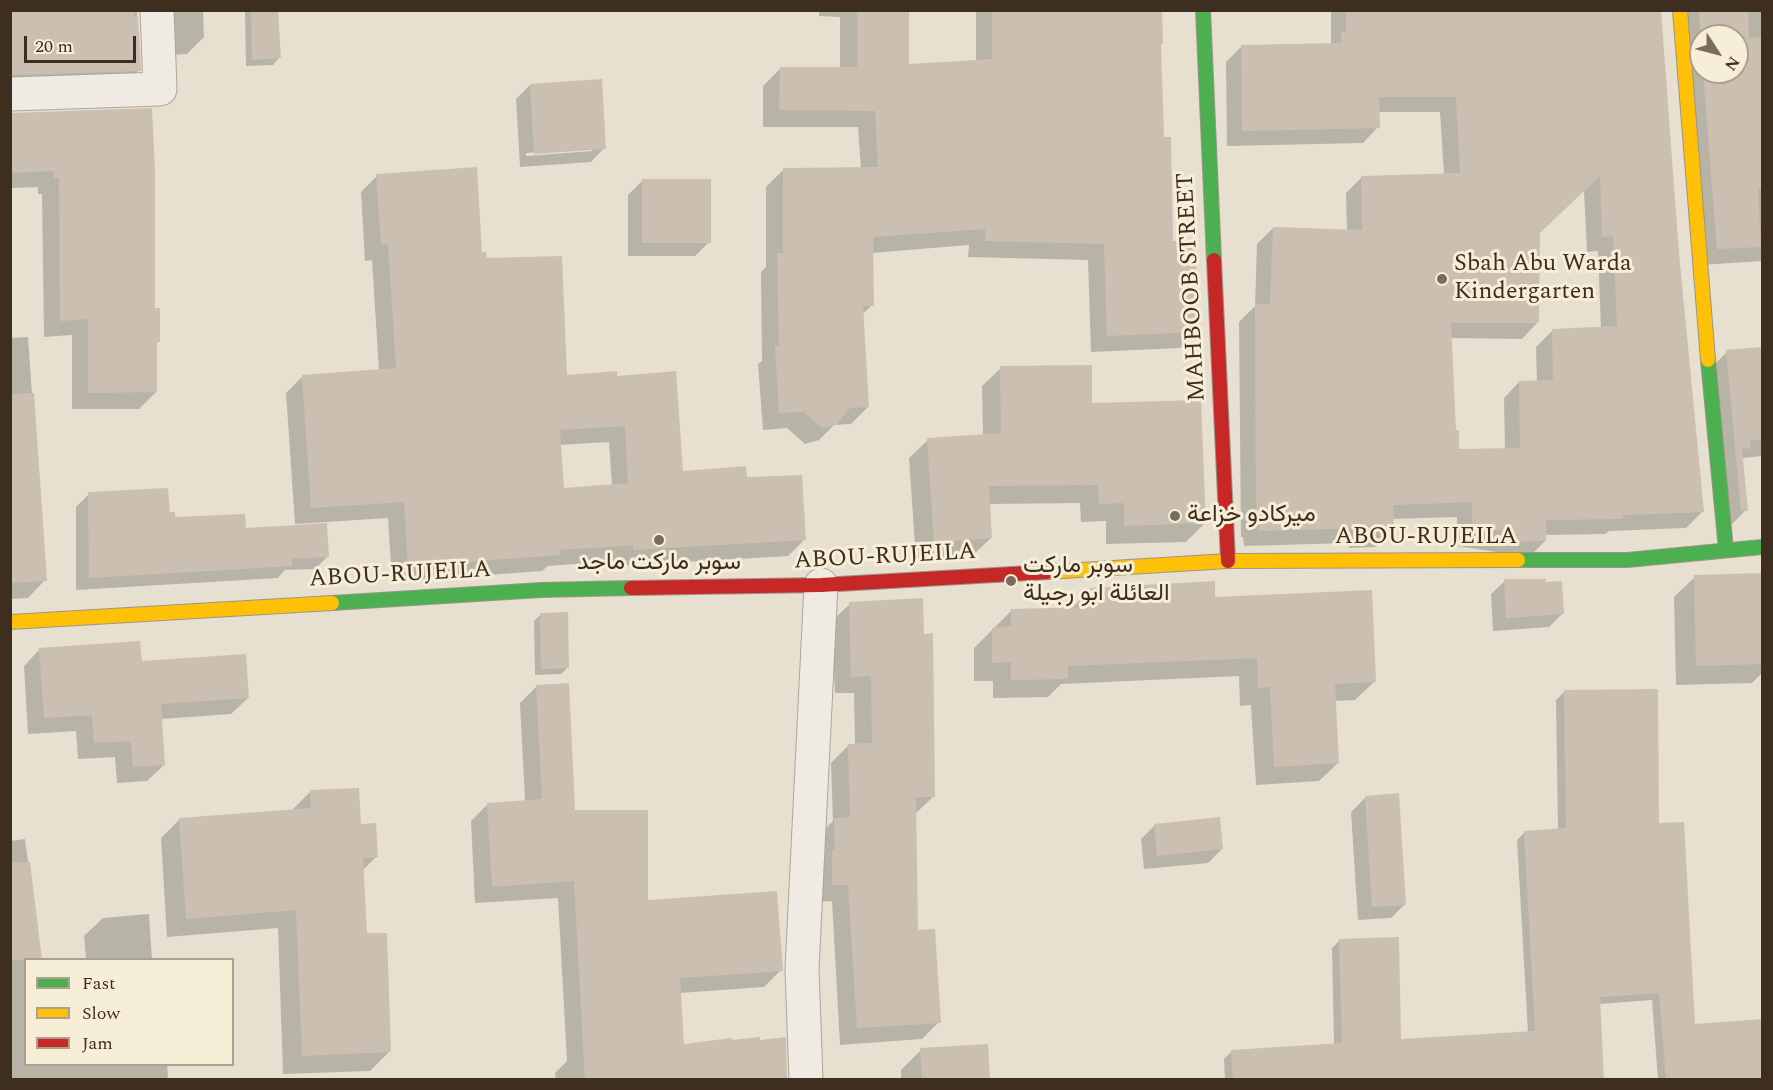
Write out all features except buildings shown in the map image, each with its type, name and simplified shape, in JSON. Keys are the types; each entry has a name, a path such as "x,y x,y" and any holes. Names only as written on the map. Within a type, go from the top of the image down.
{"street":[{"path":"10,94 160,89 157,10"},
{"name":"MAHBOOB STREET","path":"1203,10 1228,561"},
{"path":"1680,10 1698,251 1726,550"},
{"name":"ABOU-RUJEILA","path":"10,622 541,590 821,585 1228,561 1627,560 1762,547"},
{"path":"806,1080 802,969 821,585"}],"traffic: fast":[{"path":"1203,10 1214,260"},
{"path":"1708,360 1726,550"},
{"path":"1518,560 1627,560 1762,547"},
{"path":"332,603 541,590 631,588"}],"traffic: slow":[{"path":"1680,10 1708,360"},
{"path":"1047,572 1228,561 1518,560"},
{"path":"10,622 332,603"}],"traffic: jam":[{"path":"1214,260 1228,561"},
{"path":"631,588 821,585 1047,572"}],"place":[{"name":"Sbah Abu Warda Kindergarten","path":"1442,279"},
{"name":"ميركادو خزاعة","path":"1175,516"},
{"name":"سوبر ماركت ماجد","path":"659,540"},
{"name":"سوبر ماركت العائلة ابو رجيلة","path":"1011,581"}]}
